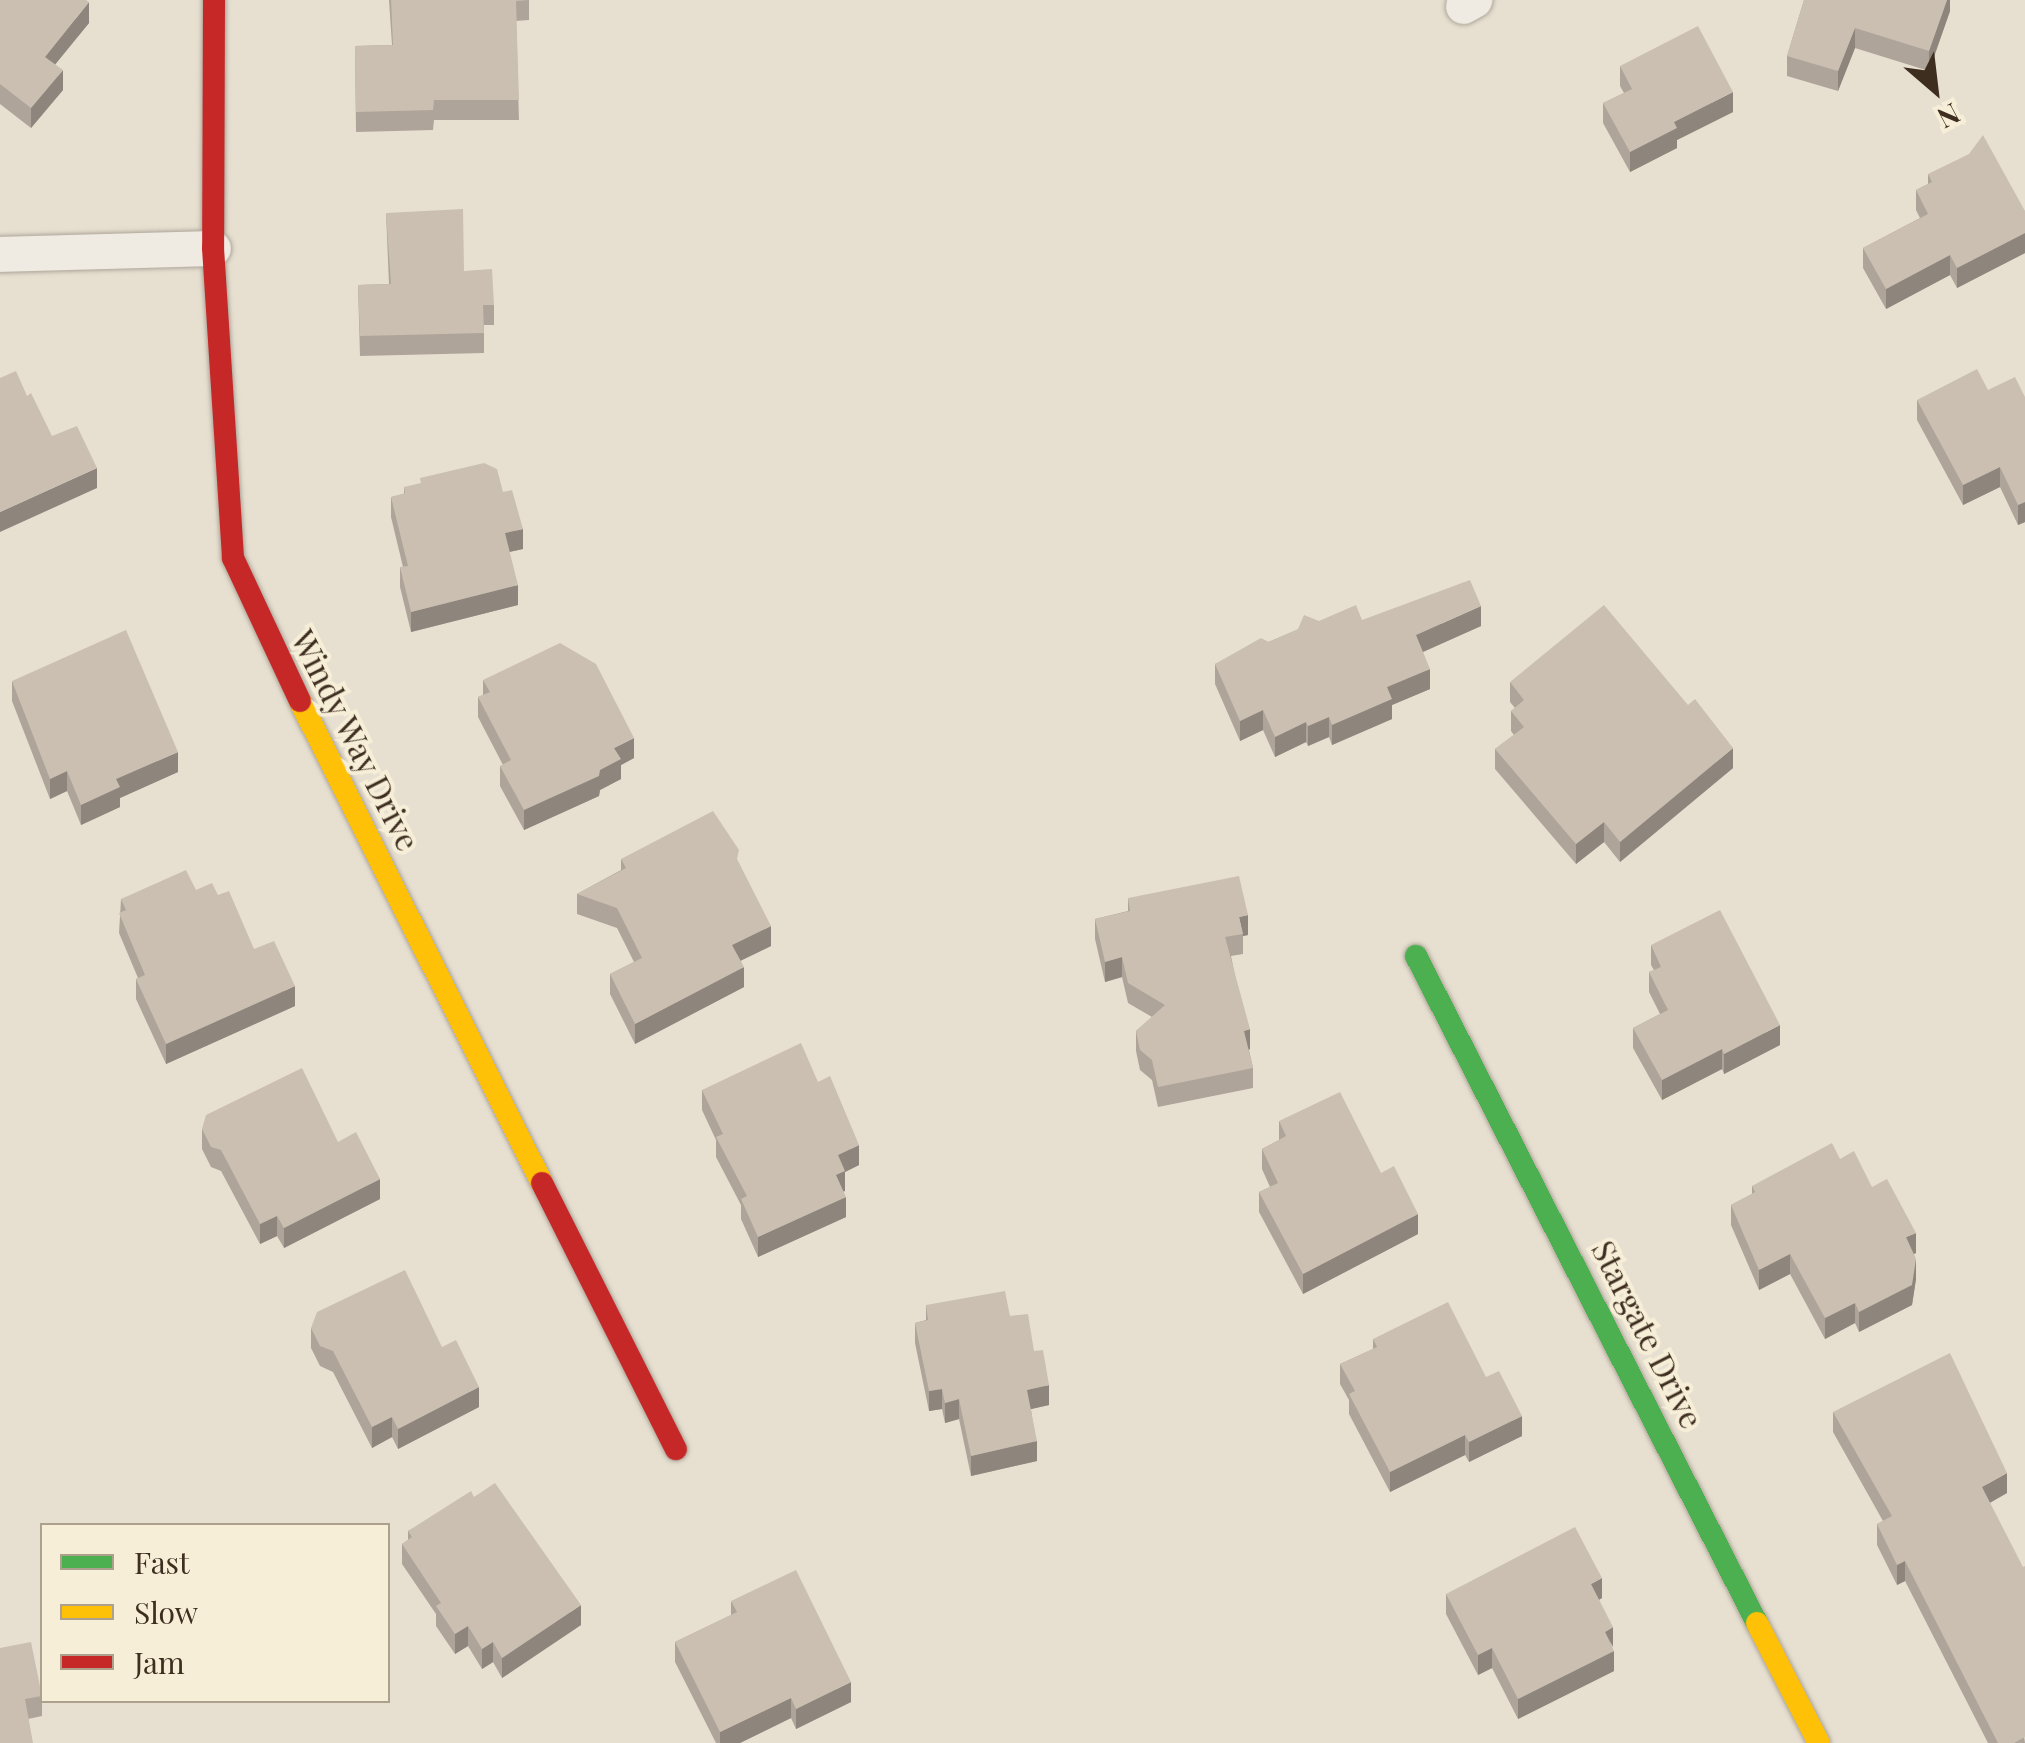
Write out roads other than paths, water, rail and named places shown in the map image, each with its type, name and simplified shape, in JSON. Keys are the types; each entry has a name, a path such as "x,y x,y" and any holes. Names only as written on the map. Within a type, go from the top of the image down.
{"street":[{"name":"Windy Way Drive","path":"214,0 213,248 233,558 252,605 676,1449"},
{"path":"0,254 213,248"},
{"name":"Stargate Drive","path":"1416,956 1819,1743"}]}
